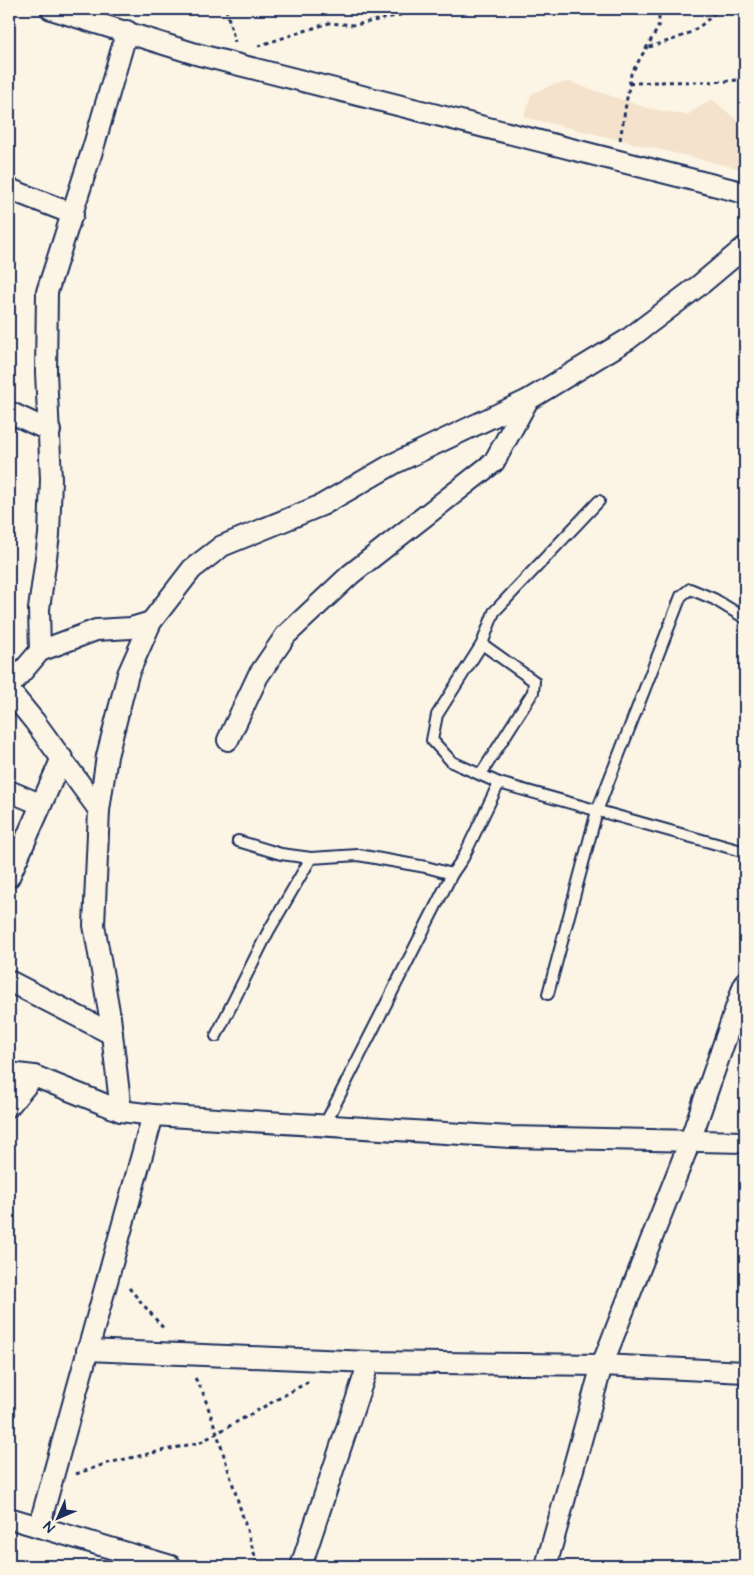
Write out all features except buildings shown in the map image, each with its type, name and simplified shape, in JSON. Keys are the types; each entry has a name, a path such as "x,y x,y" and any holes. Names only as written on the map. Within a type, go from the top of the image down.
{"street":[{"path":"51,9 196,54 745,193"},
{"path":"40,651 39,609 49,535 50,431 46,372 47,292 64,234 73,214 127,32"},
{"path":"9,189 73,214"},
{"path":"121,1110 112,1034 94,925 99,810 107,756 128,674 151,622 192,569 222,546 322,505 393,464 528,400 627,340 701,284 745,247"},
{"path":"228,740 258,676 286,635 351,574 494,462 528,400"},
{"path":"9,412 50,431"},
{"path":"99,810 9,688 40,651 96,630 130,628 151,622"},
{"path":"9,877 62,758"},
{"path":"9,791 40,804"},
{"path":"9,981 112,1034"},
{"path":"546,1566 602,1365 690,1141 745,982"},
{"path":"9,1073 34,1076 121,1110 153,1115 510,1137 745,1142"},
{"path":"9,1106 34,1076"},
{"path":"39,1527 153,1115"},
{"path":"87,1350 369,1362 602,1365 745,1372"},
{"path":"300,1566 369,1362"},
{"path":"9,1518 172,1566"}],"lane":[{"path":"599,501 494,612 482,644 436,715 432,740 452,762 499,783 745,852"},
{"path":"548,994 597,811 681,596 690,589 714,599 745,618"},
{"path":"481,774 533,692 534,682 482,644"},
{"path":"324,1126 452,874 463,858 499,783"},
{"path":"238,840 281,854 311,858 358,855 426,867 452,874"},
{"path":"216,1036 268,932 311,858"}],"path":[{"path":"226,9 231,21 239,65"},
{"path":"239,65 256,47 329,23 355,25 428,9"},
{"path":"616,160 630,74 649,47 658,28 660,9"},
{"path":"649,47 688,35 706,22 718,9"},
{"path":"629,84 694,80 729,82 745,79"},
{"path":"112,1259 125,1284 182,1354 202,1390 258,1566"},
{"path":"52,1482 108,1464 201,1442 311,1380"}],"shaded area":[{"path":"569,82 647,108 687,115 712,99 745,127 745,170 524,117 531,94 552,85"}]}
